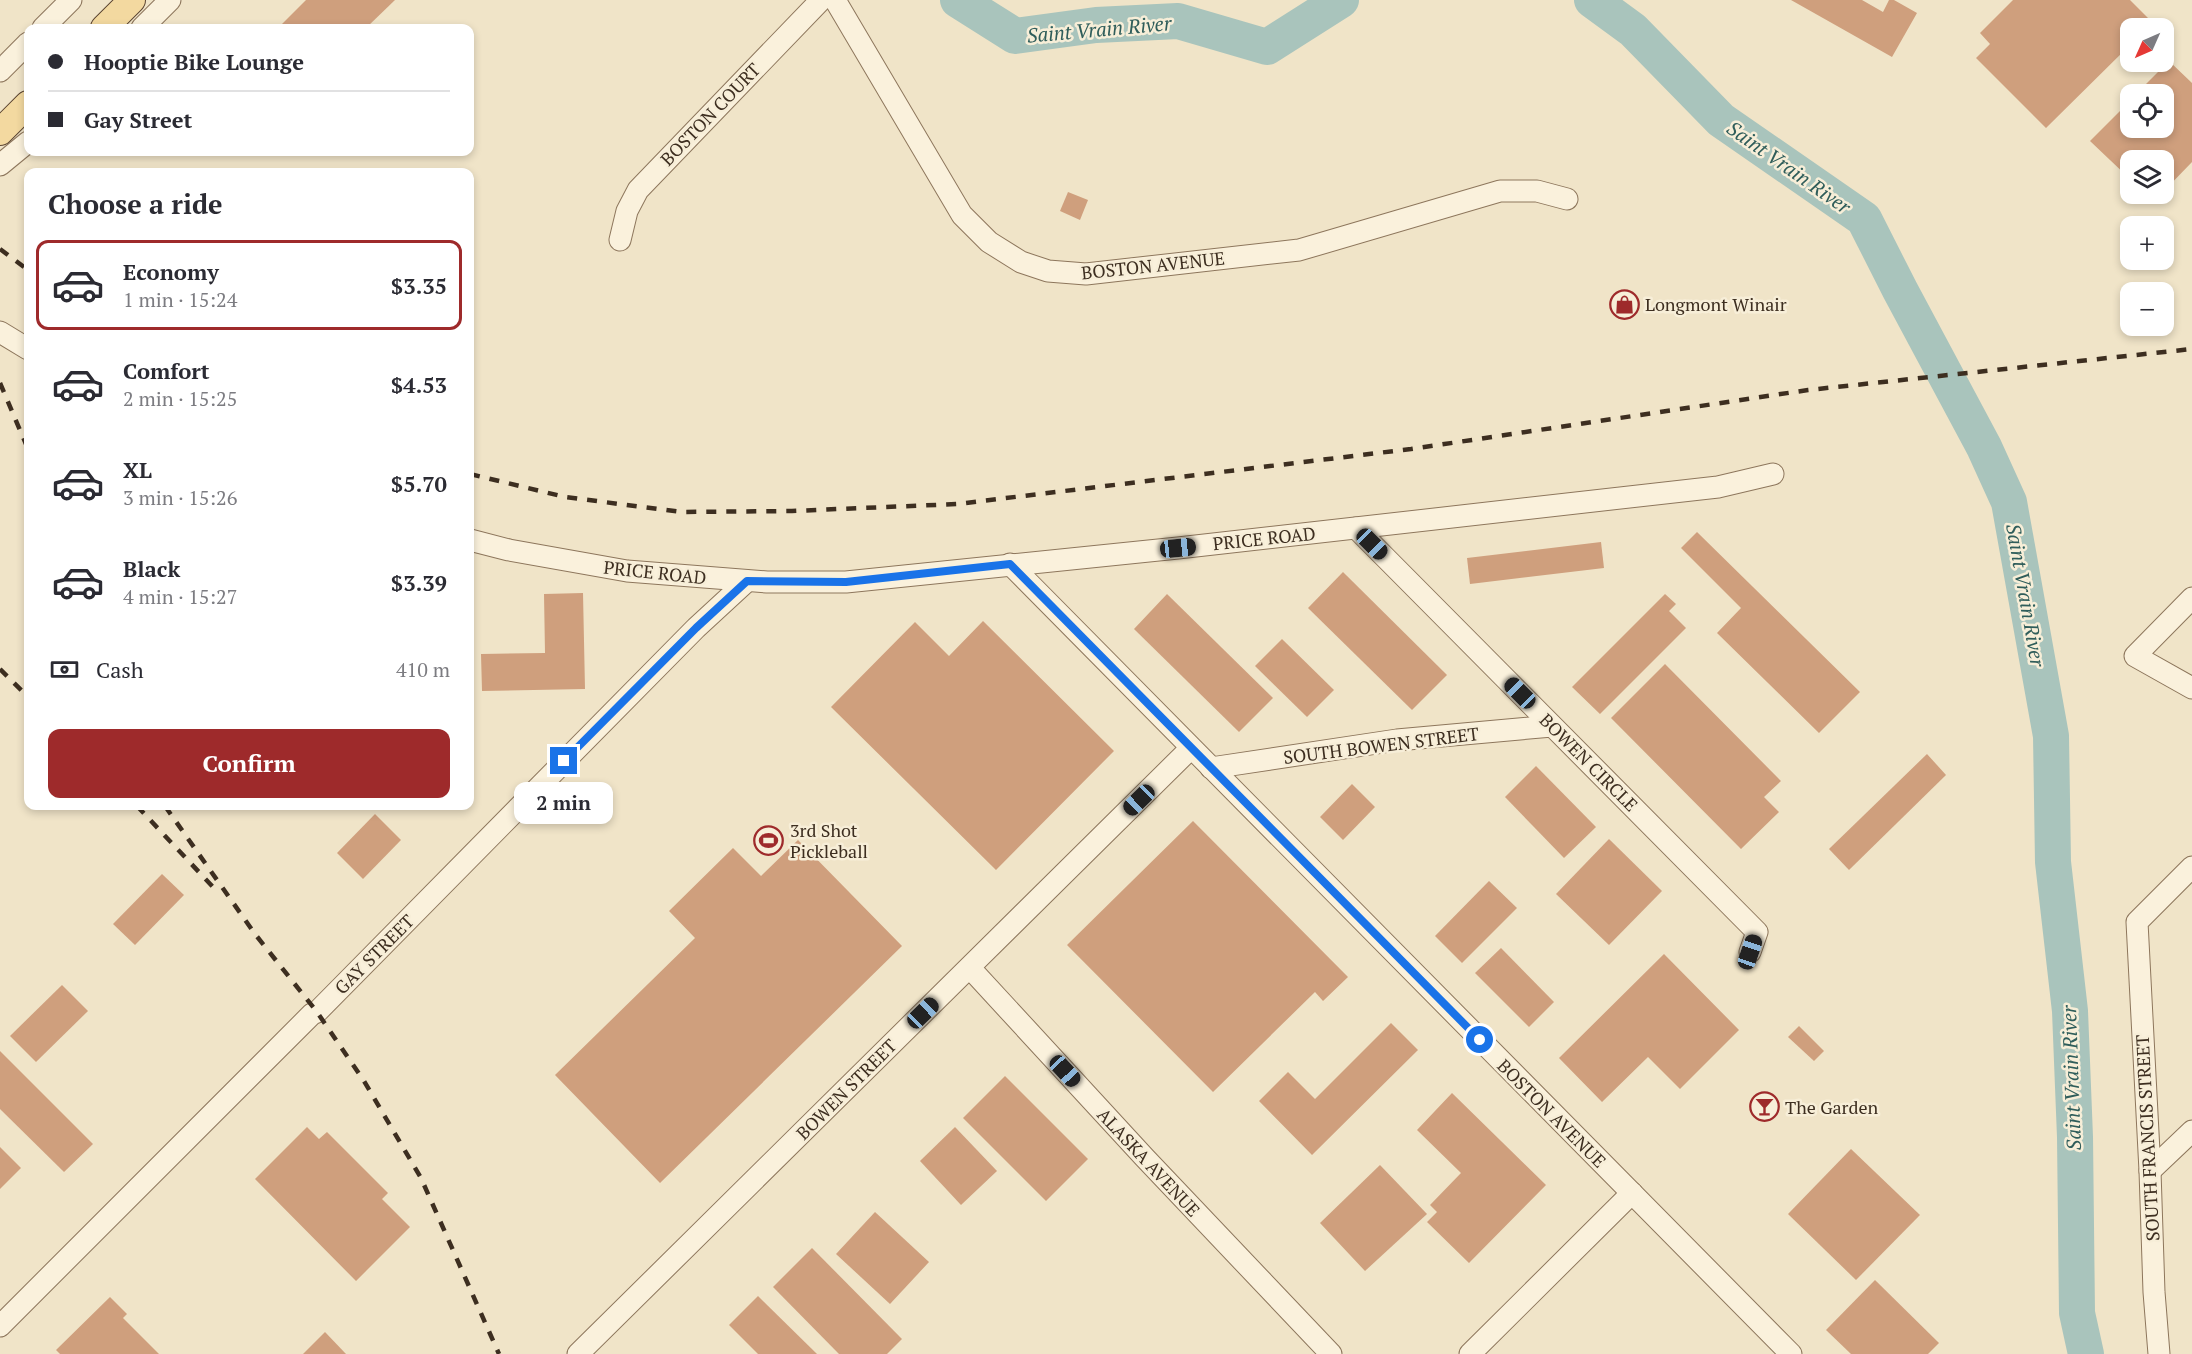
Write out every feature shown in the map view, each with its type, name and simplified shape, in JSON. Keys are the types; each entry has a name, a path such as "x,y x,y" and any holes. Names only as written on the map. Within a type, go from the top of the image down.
{"main road":[{"path":"108,24 132,0"},
{"path":"0,132 24,108"}],"street":[{"path":"47,24 71,0"},
{"path":"146,24 170,0"},
{"name":"BOSTON COURT","path":"620,240 627,211 638,190 821,0"},
{"name":"BOSTON AVENUE","path":"835,0 962,215 988,242 1010,256 1048,271 1086,274 1299,250 1500,191 1537,191 1567,199"},
{"path":"0,71 24,47"},
{"path":"0,165 24,145"},
{"path":"0,332 24,347"},
{"name":"PRICE ROAD","path":"474,541 509,550 627,571 747,581 846,582 1718,487 1773,474"},
{"name":"BOWEN CIRCLE","path":"1356,528 1757,932 1750,952"},
{"name":"BOSTON AVENUE","path":"1010,564 1791,1354"},
{"name":"GAY STREET","path":"0,1326 316,1012 696,628 747,581"},
{"path":"2192,598 2135,656 2192,688"},
{"name":"SOUTH BOWEN STREET","path":"1210,768 1397,740 1552,726"},
{"name":"BOWEN STREET","path":"578,1354 1191,748"},
{"name":"SOUTH FRANCIS STREET","path":"2159,1354 2154,1292 2137,922 2192,867"},
{"name":"ALASKA AVENUE","path":"970,968 1145,1158 1331,1354"},
{"path":"2150,1171 2192,1131"},
{"path":"1470,1354 1632,1193"}],"building":[{"path":"306,0 395,0 370,24 282,24"},
{"path":"1791,0 1862,0 1883,12 1889,0 1894,0 1917,13 1892,57"},
{"path":"2013,0 2130,0 2148,18 2120,18 2120,55 2046,128 1976,58 1990,44 1980,33"},
{"path":"2174,66 2192,83 2192,162 2174,181 2174,150 2120,150 2120,170 2090,141 2120,111 2120,138 2174,138 2174,84 2146,84 2158,72 2174,72"},
{"path":"1068,192 1088,200 1080,220 1060,211"},
{"path":"1697,532 1860,692 1819,733 1717,633 1741,608 1681,548"},
{"path":"1601,542 1604,568 1470,584 1467,558"},
{"path":"1343,572 1447,675 1412,710 1308,608"},
{"path":"583,593 585,689 482,691 481,654 545,653 544,594"},
{"path":"1167,594 1273,698 1239,732 1134,629"},
{"path":"1665,594 1676,604 1669,611 1686,628 1600,714 1572,687"},
{"path":"983,621 1114,751 996,870 831,707 915,622 949,656"},
{"path":"1282,639 1334,690 1307,717 1255,666"},
{"path":"1665,664 1781,781 1764,797 1779,812 1741,849 1611,718"},
{"path":"1927,754 1946,775 1849,870 1829,849"},
{"path":"1536,766 1596,827 1564,858 1505,797"},
{"path":"1352,784 1375,807 1343,840 1320,817"},
{"path":"375,814 401,840 363,879 337,853"},
{"path":"1193,821 1348,977 1323,1001 1315,992 1213,1092 1067,945"},
{"path":"1609,839 1662,891 1609,945 1556,894"},
{"path":"798,840 902,946 660,1183 555,1075 695,938 669,911 733,848 761,876"},
{"path":"162,874 184,895 135,945 113,924"},
{"path":"1489,881 1517,908 1462,963 1435,936"},
{"path":"1501,948 1554,1002 1529,1027 1475,973"},
{"path":"1664,954 1739,1030 1680,1089 1648,1057 1602,1102 1559,1058"},
{"path":"62,985 88,1011 36,1062 10,1036"},
{"path":"1391,1023 1418,1050 1312,1155 1259,1101 1288,1072 1315,1099"},
{"path":"1799,1026 1824,1051 1814,1061 1788,1037"},
{"path":"0,1051 93,1144 64,1172 0,1109"},
{"path":"1005,1076 1088,1159 1046,1201 963,1118"},
{"path":"1452,1093 1546,1185 1469,1263 1427,1222 1437,1212 1430,1205 1461,1173 1417,1130"},
{"path":"307,1127 319,1139 327,1132 388,1193 382,1199 410,1227 356,1281 255,1179"},
{"path":"955,1127 997,1171 961,1205 920,1161"},
{"path":"0,1147 21,1168 0,1189"},
{"path":"1851,1149 1920,1215 1856,1280 1788,1214"},
{"path":"1380,1165 1427,1214 1365,1271 1320,1223"},
{"path":"875,1212 929,1262 890,1304 836,1254"},
{"path":"812,1248 902,1339 887,1354 839,1354 773,1287"},
{"path":"1875,1280 1939,1343 1928,1354 1851,1354 1826,1330"},
{"path":"758,1296 817,1354 758,1354 729,1325"},
{"path":"110,1297 127,1314 123,1318 159,1354 60,1354 56,1350"},
{"path":"325,1332 346,1354 303,1354"}],"waterway":[{"name":"Saint Vrain River","path":"958,0 1015,36 1096,25 1178,21 1267,47 1341,0"},
{"name":"Saint Vrain River","path":"1592,0 1633,30 1721,120 1864,219 1984,447 2009,502 2051,736 2053,862 2070,1011 2075,1137 2077,1313 2086,1354"}],"railway":[{"path":"0,249 24,267"},
{"path":"474,475 565,497 682,512 792,511 957,504 1411,449 1808,390 2192,349"},
{"path":"0,383 24,440"},
{"path":"0,669 24,693"},
{"path":"141,810 213,887"},
{"path":"168,810 255,934 317,1012 364,1081 421,1178 499,1354"}],"place":[{"name":"Longmont Winair","path":"1624,304"},
{"name":"3rd Shot Pickleball","path":"769,840"},
{"name":"The Garden","path":"1764,1107"}],"route":[{"path":"564,761 696,628 747,581 846,582 1010,564 1480,1040"}]}
